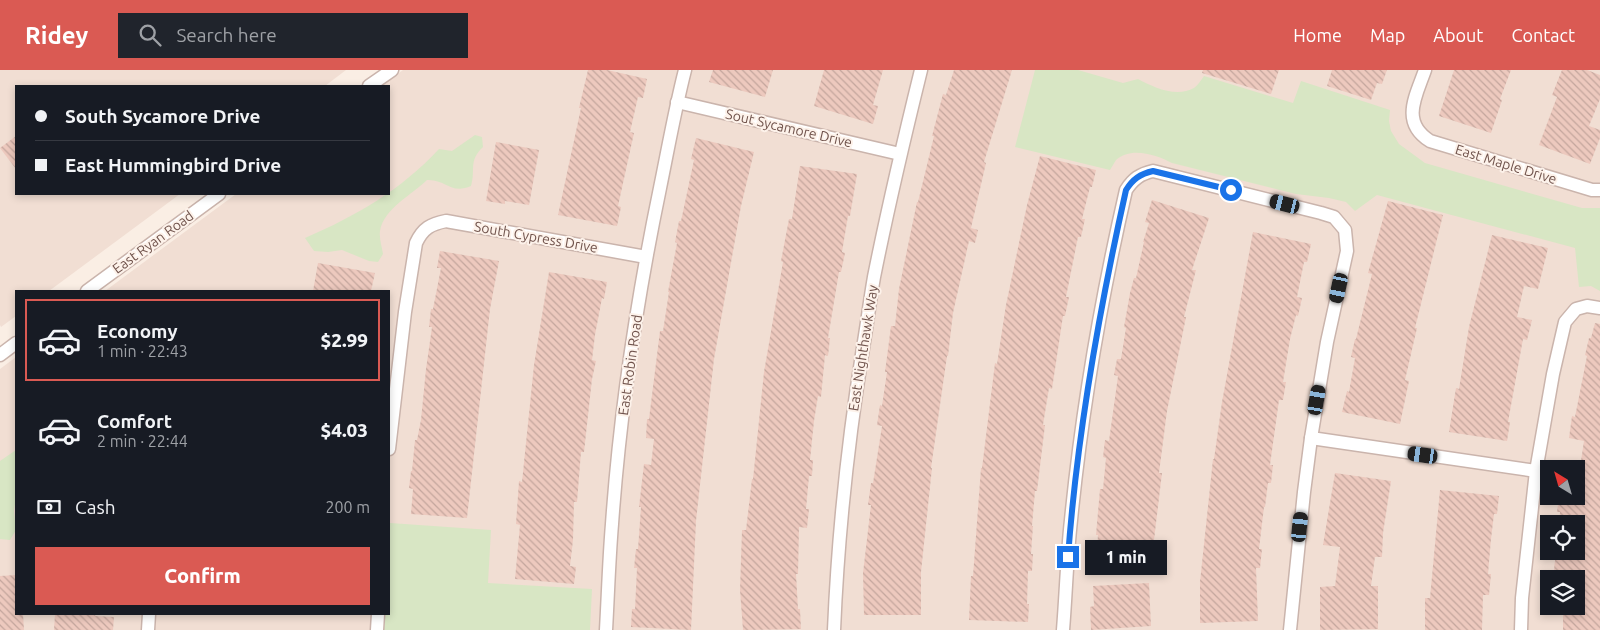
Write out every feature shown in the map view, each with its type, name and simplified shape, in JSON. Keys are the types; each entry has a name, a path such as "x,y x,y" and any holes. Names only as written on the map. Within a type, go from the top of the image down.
{"street":[{"path":"370,85 392,70"},
{"name":"East Robin Road","path":"606,630 612,524 625,390 646,257 685,70"},
{"name":"East Nighthawk Way","path":"834,630 846,467 854,404 874,278 900,154 921,70"},
{"name":"East Maple Drive","path":"1425,70 1412,108 1412,118 1422,136 1430,141 1592,190 1600,190"},
{"name":"Sout Sycamore Drive","path":"677,102 900,154"},
{"path":"1063,630 1071,521 1087,388 1099,317 1126,190 1132,180 1143,173 1158,171 1321,213 1334,218 1344,230 1347,251 1327,342 1311,438 1290,630"},
{"name":"East Ryan Road","path":"88,290 218,195"},
{"name":"South Cypress Drive","path":"390,440 416,243 420,234 427,227 434,223 446,222 646,257"},
{"path":"1520,630 1536,471 1553,374 1565,322 1576,310 1587,306 1600,308"},
{"path":"0,355 15,344"},
{"path":"1311,438 1536,471"},
{"path":"148,630 149,615"},
{"path":"377,630 378,615"}],"shaded area":[{"path":"0,70 346,70 326,85 15,85 15,195 179,195 50,290 15,290 15,317 1,327"},
{"path":"403,70 1600,70 1600,630 0,630 0,369 15,358 15,615 390,615 390,290 106,290 235,195 390,195 390,85 382,85"}],"green space":[{"path":"1035,70 1078,70 1123,83 1138,79 1172,92 1187,91 1194,88 1204,76 1293,103 1301,81 1390,110 1389,121 1391,131 1399,144 1425,163 1582,208 1600,208 1600,291 1591,286 1579,287 1575,248 1377,195 1355,211 1346,202 1296,194 1172,163 1144,153 1129,153 1122,156 1116,160 1110,170 1015,147"},
{"path":"475,135 482,137 483,147 478,152 474,161 471,186 458,189 434,180 427,180 399,202 387,215 380,231 383,254 378,262 369,261 342,250 314,251 305,238 342,221 385,195 390,195 390,191 409,177 439,149 452,151"},
{"path":"15,451 15,532 10,540 0,539 0,461"},
{"path":"390,523 491,530 488,583 592,589 590,630 383,630 384,615 390,615"}],"building":[{"path":"588,70 607,70 647,79 643,98 638,97 630,132 634,133 618,206 621,207 617,226 558,215"},
{"path":"713,70 773,70 765,97 709,82"},
{"path":"824,70 883,70 873,105 878,106 873,124 814,106"},
{"path":"954,70 1012,70 984,162 986,163 971,228 978,230 975,243 969,241 953,313 931,468 921,572 921,615 864,615 863,573 871,505 868,505 882,426 877,425 887,372 885,372 891,326 895,326 899,289 917,202 934,136 932,136 943,94 946,95"},
{"path":"1203,70 1279,70 1271,94 1202,73"},
{"path":"1332,70 1387,70 1382,84 1377,83 1371,100 1327,86"},
{"path":"1454,70 1511,70 1500,99 1502,100 1491,133 1439,116"},
{"path":"1562,70 1587,70 1600,75 1600,99 1589,126 1600,130 1600,138 1590,164 1539,145 1557,97 1552,95"},
{"path":"15,137 15,168 0,148"},
{"path":"696,138 754,152 741,206 714,359 696,521 691,630 631,627 632,609 635,609 637,568 634,568 636,549 638,549 641,507 639,507 644,464 651,465 654,439 646,438 647,419 649,419 660,331 663,331 677,243 675,242 694,160 691,159"},
{"path":"496,142 539,150 529,205 505,201 505,204 486,201"},
{"path":"1040,156 1096,170 1082,219 1085,219 1081,237 1078,237 1066,297 1069,297 1065,316 1063,316 1052,389 1049,388 1043,425 1045,425 1032,526 1032,571 1028,571 1028,622 969,620 981,468 995,363 997,364 1006,305 1027,205"},
{"path":"800,166 857,174 842,252 845,253 841,272 839,272 828,338 830,338 828,356 825,355 821,397 818,396 814,421 810,460 813,460 812,476 809,476 806,509 809,509 807,528 799,527 798,574 796,574 801,629 743,630 740,590 742,530 746,530 764,372 783,262 781,261 789,219 792,219"},
{"path":"1152,200 1209,218 1192,270 1196,270 1184,317 1186,317 1167,411 1159,473 1162,473 1151,565 1096,559 1098,535 1096,535 1100,489 1103,489 1106,458 1103,457 1105,440 1109,441 1118,376 1114,375 1117,359 1121,359 1130,293 1134,278 1136,278 1149,223 1145,222"},
{"path":"1388,201 1443,215 1415,328 1417,328 1405,380 1409,381 1400,424 1342,412 1347,391 1349,392 1355,358 1351,357 1372,274 1368,273"},
{"path":"1253,232 1311,244 1307,262 1304,262 1297,297 1302,298 1290,339 1283,382 1286,382 1283,400 1279,400 1270,465 1273,465 1271,483 1268,483 1259,549 1262,549 1260,568 1256,568 1258,621 1200,623 1200,582 1213,459"},
{"path":"1492,235 1548,248 1538,289 1524,286 1517,317 1532,320 1527,340 1523,339 1508,422 1510,422 1507,441 1449,432 1456,388 1459,389 1469,327"},
{"path":"440,251 499,261 490,309 467,518 411,514 413,489 409,488 415,440 417,440 421,420 432,327 429,327 431,309 433,309 441,268 437,268"},
{"path":"318,263 375,273 371,290 313,290"},
{"path":"549,272 607,282 595,335 592,360 596,361 592,379 584,452 581,452 577,502 574,502 570,566 576,567 574,584 515,579 520,525 516,524 519,481 522,482 534,365"},
{"path":"1595,323 1600,324 1600,630 1563,630 1563,615 1585,615 1585,570 1554,570 1555,560 1585,560 1585,515 1560,515 1560,512 1557,512 1558,505 1585,505 1585,460 1581,460 1584,441 1569,438 1572,416 1575,417 1587,356 1585,355 1589,338 1591,338"},
{"path":"1335,473 1391,481 1383,533 1382,557 1375,557 1371,586 1378,586 1378,629 1320,630 1320,587 1335,586 1340,547 1323,545"},
{"path":"1440,490 1499,496 1497,514 1494,514 1491,539 1488,574 1491,574 1489,595 1483,595 1482,630 1425,630 1425,598 1430,598"},
{"path":"15,575 15,615 23,615 24,630 0,630 0,576"},
{"path":"1149,583 1151,626 1091,630 1090,607 1094,606 1093,586"},
{"path":"55,615 114,617 113,630 54,630"}],"route":[{"path":"1068,557 1087,388 1111,256 1126,190 1132,180 1143,173 1158,171 1231,190"}]}
